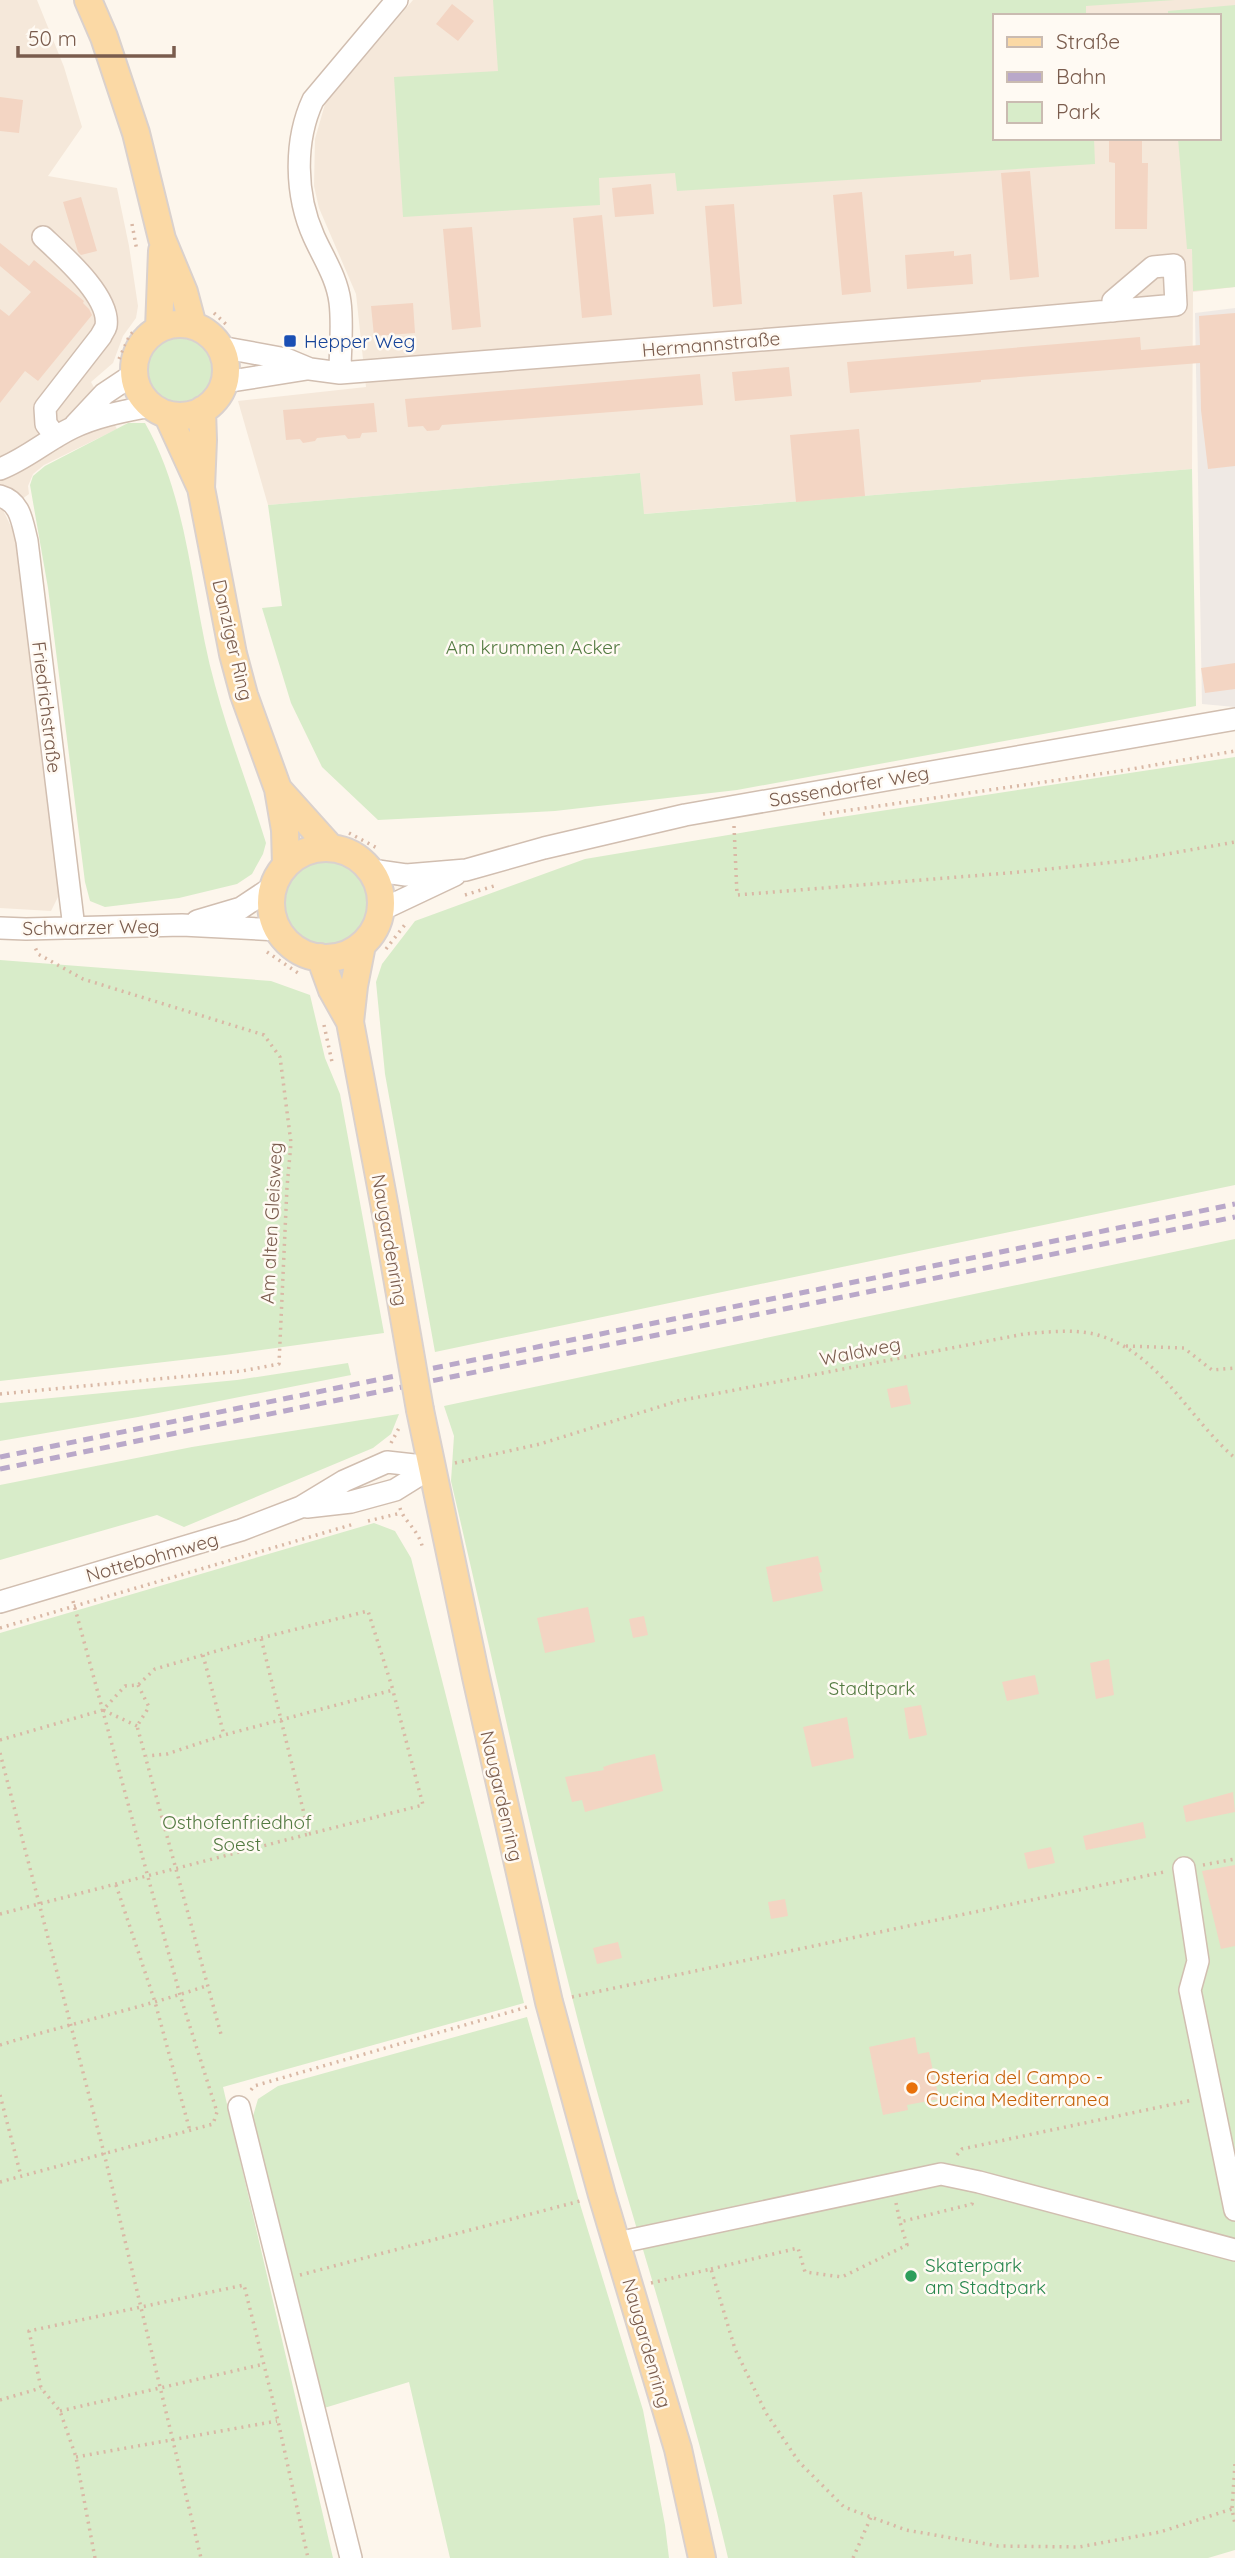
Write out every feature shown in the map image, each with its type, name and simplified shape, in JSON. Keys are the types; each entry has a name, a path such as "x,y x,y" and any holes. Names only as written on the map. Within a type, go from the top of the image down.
{"main road":[{"path":"88,0 104,37 136,133 162,239 184,292 193,326"},
{"path":"159,329 162,239"},
{"path":"176,324 193,326 227,339 225,382 216,399 202,410 185,416 159,410 139,392 134,374 136,356 145,341 159,329 176,324"},
{"name":"Danziger Ring","path":"159,410 201,488"},
{"name":"Danziger Ring","path":"202,410 204,440 201,488 236,664 244,695 278,789 285,830 280,875"},
{"name":"Danziger Ring","path":"278,789 331,848"},
{"path":"331,848 353,855 371,870 380,890 381,911 374,930 362,945 342,956 320,957 303,953 289,943 278,930 272,909 280,875 307,851 331,848"},
{"name":"Naugardenring","path":"362,945 350,1022 420,1410 441,1465 476,1677 549,2002 602,2196 678,2449 702,2558"},
{"name":"Naugardenring","path":"320,957 332,990 350,1022"}],"street":[{"path":"340,373 340,302 332,270 305,212 300,188 302,138 313,100 397,0"},
{"path":"43,237 90,287 103,307 106,326 45,408 46,424 64,432"},
{"name":"Hermannstraße","path":"227,339 310,369 340,373 1113,311"},
{"name":"Hermannstraße","path":"225,382 310,369"},
{"path":"64,432 104,394 134,374"},
{"path":"0,469 64,432 115,413 159,410"},
{"name":"Friedrichstraße","path":"0,496 9,498 16,506 27,541 74,928"},
{"name":"Sassendorfer Weg","path":"371,870 406,875 466,870 594,836 733,817 1235,719"},
{"name":"Sassendorfer Weg","path":"381,911 466,870"},
{"name":"Schwarzer Weg","path":"182,925 241,908 280,875"},
{"name":"Schwarzer Weg","path":"0,928 182,925 278,930"},
{"name":"Nottebohmweg","path":"0,1602 203,1543 301,1507 344,1481 387,1462 441,1465"},
{"path":"1184,1868 1198,1961 1190,1990 1235,2210"},
{"path":"239,2107 351,2558"},
{"path":"617,2243 941,2174 1235,2250"}],"path":[{"path":"130,212 139,261"},
{"path":"207,302 227,339"},
{"path":"813,816 1120,771 1235,751"},
{"path":"722,829 733,817"},
{"path":"733,817 737,895 1121,862 1235,842"},
{"name":"Am alten Gleisweg","path":"0,1394 242,1371 279,1364 291,1143 280,1057 264,1035 83,979 38,954 26,929"},
{"name":"Waldweg","path":"441,1465 540,1444 678,1401 1024,1334 1059,1331 1093,1334 1126,1346 1153,1369 1234,1457"},
{"path":"1126,1346 1184,1348 1212,1370 1235,1368"},
{"path":"0,1628 328,1531 401,1513"},
{"path":"0,2182 212,2124 217,2112 180,1995 68,1582"},
{"path":"0,1740 103,1710 125,1686 138,1685 155,1669 368,1611 393,1690 423,1805 0,1914"},
{"path":"261,1638 309,1834"},
{"path":"203,1655 224,1735"},
{"path":"137,1726 149,1707 138,1685"},
{"path":"147,1756 167,1754 224,1735 282,1722 393,1690"},
{"path":"103,1710 137,1726 222,2038"},
{"path":"0,1754 104,2153 201,2558"},
{"path":"217,2112 239,2107 254,2086 549,2002 1235,1859"},
{"path":"116,1885 155,2002 190,2131"},
{"path":"0,2045 207,1986"},
{"path":"0,2095 21,2176"},
{"path":"941,2174 962,2149 1212,2096"},
{"path":"631,2288 799,2248 805,2272 842,2277 907,2245 900,2222 972,2204 979,2182"},
{"path":"281,2280 602,2196"},
{"path":"711,2269 735,2349 766,2413 799,2462 844,2507 906,2530 998,2546 1079,2547 1160,2532 1232,2509"},
{"path":"95,2558 76,2457 60,2411 41,2388 29,2331 244,2286 278,2421 308,2558"},
{"path":"60,2411 264,2364"},
{"path":"0,2400 41,2388"},
{"path":"76,2457 278,2421"},
{"path":"1235,2464 1232,2509 1235,2524"},
{"path":"853,2558 871,2517"}],"shaded area":[{"path":"0,0 37,0 64,67 82,127 48,176 117,188 138,306 136,318 123,336 113,363 91,382 117,429 44,465 33,474 28,486 29,494 4,512 17,539 60,893 51,911 0,908"},
{"path":"413,0 1235,0 1235,287 1193,292 1192,469 643,514 640,473 268,505 238,401 366,387 356,294 319,208 314,186 315,139 325,104"},
{"path":"1235,308 1235,707 1202,704 1195,313"}],"green space":[{"path":"493,0 1175,0 1086,6 1086,14 993,14 993,140 1094,140 1095,164 677,191 675,173 599,178 600,205 403,217 394,77 498,71"},
{"path":"1235,5 1235,287 1193,291 1192,249 1187,249 1178,140 1221,140 1221,14 1168,14 1168,11"},
{"path":"180,337 193,339 203,347 211,357 211,383 203,393 193,401 180,403 167,401 157,393 149,383 147,370 149,357 157,347 167,339"},
{"path":"128,423 145,423 172,485 215,685 266,843 252,874 237,884 179,898 105,907 90,901 85,882 48,588 30,485 33,476 45,466"},
{"name":"Am krummen Acker","path":"1192,469 1196,706 737,790 555,811 378,820 322,767 291,703 262,608 282,606 268,505 640,473 644,514"},
{"path":"1235,757 1235,1185 435,1352 385,1074 376,982 382,964 415,921 585,859"},
{"path":"327,859 344,863 359,872 368,887 372,904 368,921 359,936 344,945 327,949 310,945 295,936 286,921 282,904 286,887 295,872 310,863"},
{"path":"0,960 271,981 310,995 325,1058 340,1094 384,1333 225,1355 0,1381"},
{"name":"Stadtpark","path":"1235,1239 1235,2550 1208,2558 728,2558 692,2416 589,2064 555,1929 451,1481 454,1436 444,1406"},
{"path":"348,1363 351,1375 0,1441 0,1403 237,1380"},
{"path":"399,1414 391,1434 373,1448 184,1527 157,1515 0,1560 0,1485 192,1447"},
{"name":"Osthofenfriedhof Soest","path":"374,1523 395,1531 411,1558 524,2003 223,2087 333,2558 0,2558 0,1633"},
{"path":"527,2017 579,2201 643,2410 669,2558 450,2558 409,2382 321,2409 253,2116 258,2099 278,2086"}],"building":[{"path":"452,4 474,21 458,41 436,24"},
{"path":"0,97 23,100 19,133 0,131"},
{"path":"1109,140 1142,140 1142,163 1148,163 1147,229 1115,229 1115,163 1109,162"},
{"path":"1030,171 1039,277 1010,280 1001,173"},
{"path":"651,184 654,214 615,217 612,188"},
{"path":"862,192 871,292 842,295 833,195"},
{"path":"81,197 97,251 81,255 63,202"},
{"path":"734,204 742,304 713,307 705,206"},
{"path":"602,215 612,315 582,318 573,218"},
{"path":"472,227 481,327 452,330 443,229"},
{"path":"0,243 29,266 34,260 84,301 92,315 38,381 25,371 0,403 0,309 9,316 31,292 0,266"},
{"path":"954,251 954,256 971,254 973,284 907,289 905,255"},
{"path":"413,303 415,333 374,336 371,306"},
{"path":"1235,313 1235,466 1208,469 1201,410 1200,363 850,393 847,362 1140,337 1141,350 1200,345 1199,316"},
{"path":"789,367 792,396 735,401 732,372"},
{"path":"700,374 703,405 442,425 439,430 427,431 423,426 408,427 405,399"},
{"path":"374,403 377,432 362,433 360,438 348,439 345,435 317,438 315,441 303,443 300,439 286,440 283,410"},
{"path":"859,429 865,496 796,502 790,435"},
{"path":"1235,663 1235,689 1205,693 1201,668"},
{"path":"907,1385 911,1404 891,1408 887,1389"},
{"path":"818,1556 823,1591 773,1602 766,1567"},
{"path":"588,1607 595,1642 545,1653 537,1618"},
{"path":"644,1616 648,1635 633,1638 629,1619"},
{"path":"1109,1659 1114,1695 1096,1699 1090,1663"},
{"path":"1035,1675 1039,1694 1007,1701 1002,1682"},
{"path":"921,1705 927,1735 909,1739 904,1708"},
{"path":"847,1717 854,1758 812,1767 803,1727"},
{"path":"655,1754 663,1791 585,1812 582,1800 572,1802 565,1777 604,1770 603,1767 612,1764"},
{"path":"1233,1792 1235,1812 1186,1822 1183,1806"},
{"path":"1143,1822 1146,1838 1086,1850 1083,1836"},
{"path":"1051,1847 1055,1863 1028,1869 1024,1853"},
{"path":"1235,1865 1235,1946 1221,1949 1202,1871"},
{"path":"785,1899 788,1916 771,1919 768,1902"},
{"path":"618,1942 622,1958 597,1964 593,1948"},
{"path":"915,2037 918,2054 929,2052 939,2099 907,2105 908,2110 883,2115 869,2047"}],"railway":[{"path":"0,1457 1235,1204"},
{"path":"0,1469 1235,1217"}],"place":[{"name":"Hepper Weg","path":"290,341"},
{"name":"Osteria del Campo - Cucina Mediterranea","path":"912,2088"},
{"name":"Skaterpark am Stadtpark","path":"911,2276"}]}
